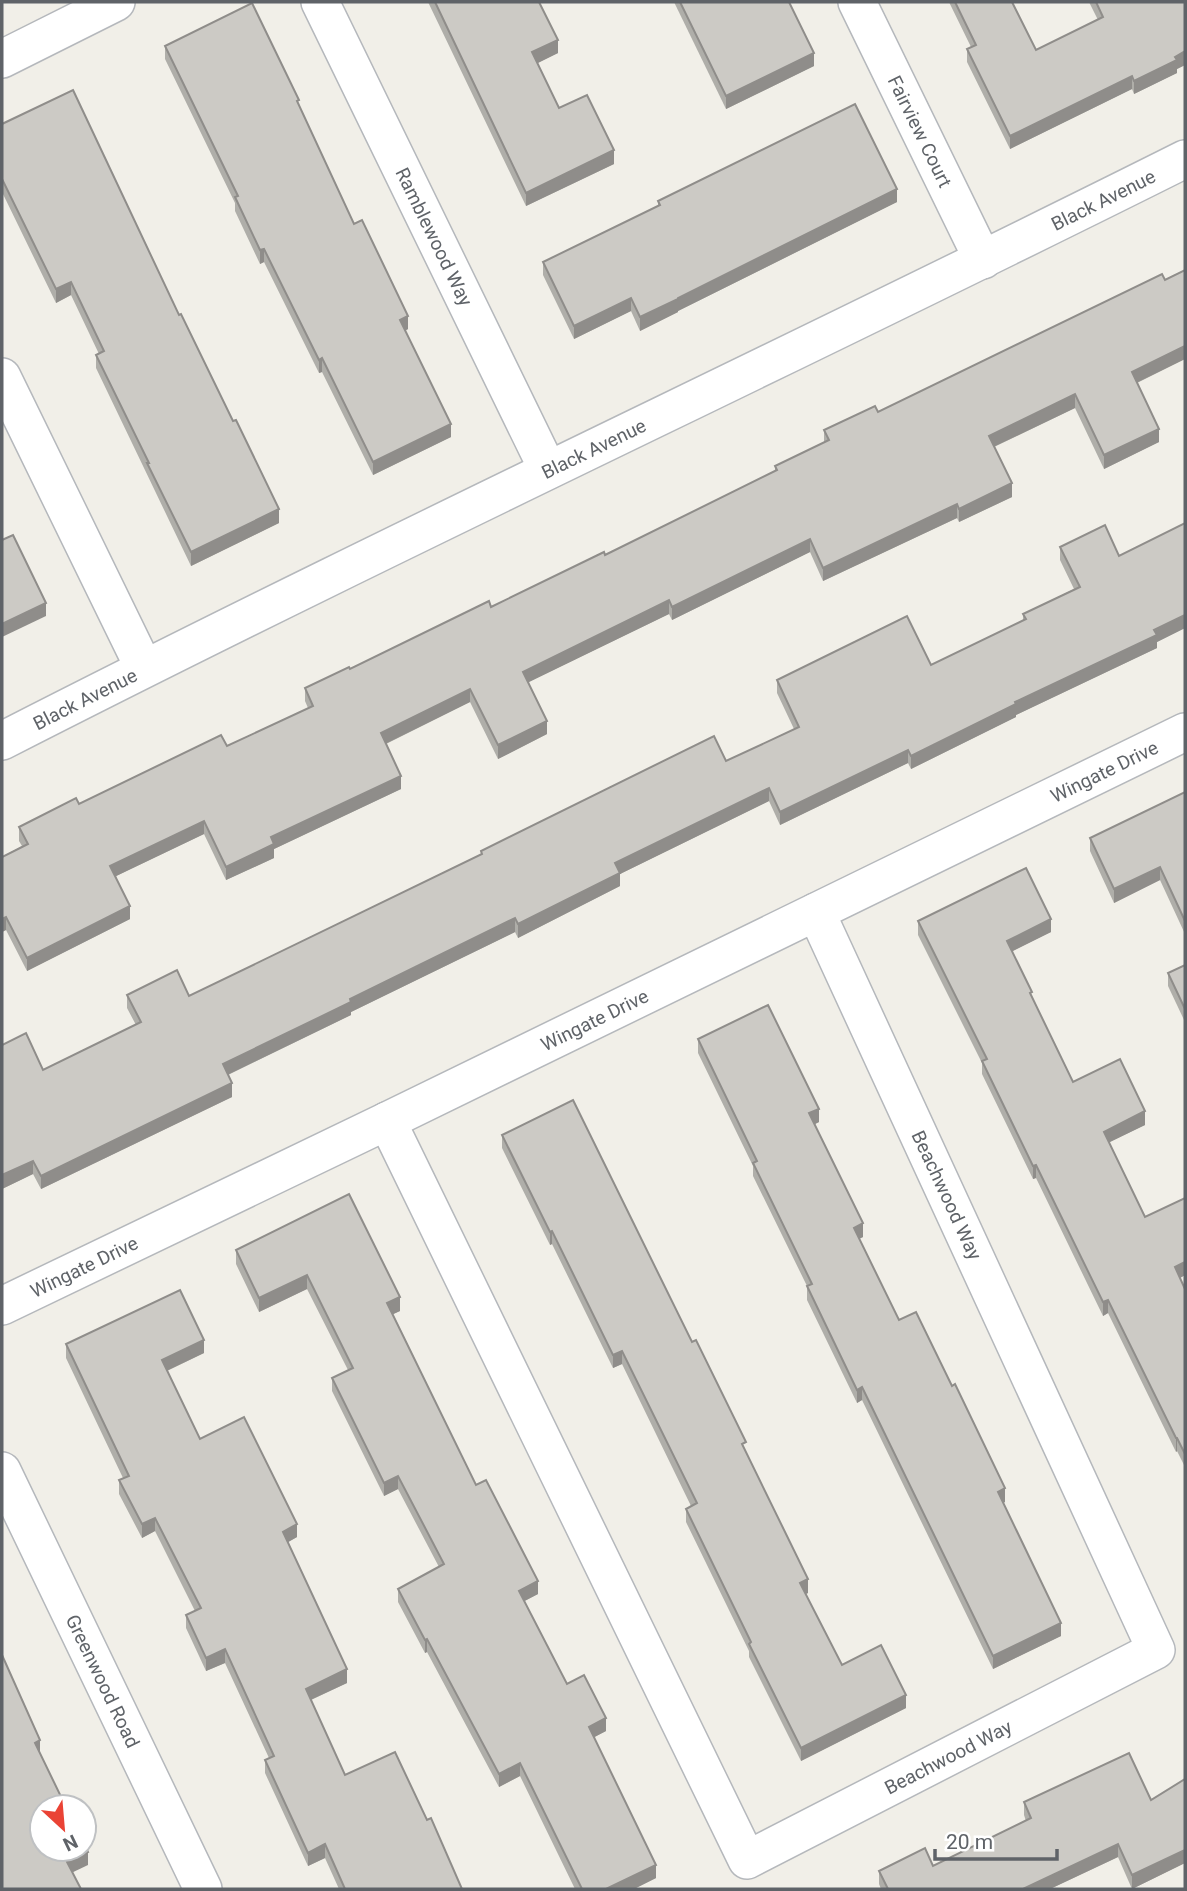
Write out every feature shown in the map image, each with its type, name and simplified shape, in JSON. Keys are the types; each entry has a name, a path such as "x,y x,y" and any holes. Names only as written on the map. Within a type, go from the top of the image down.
{"street":[{"path":"2,59 116,2"},
{"name":"Ramblewood Way","path":"320,2 548,470"},
{"name":"Fairview Court","path":"858,2 983,260"},
{"name":"Black Avenue","path":"2,741 144,668 1185,159"},
{"path":"2,377 144,668"},
{"name":"Wingate Drive","path":"2,1306 1185,732"},
{"name":"Beachwood Way","path":"387,1121 747,1860 1156,1650 816,912"},
{"name":"Greenwood Road","path":"2,1471 203,1889"}],"building":[{"path":"435,2 539,2 558,40 532,52 559,108 587,95 614,150 526,193"},
{"path":"680,2 789,2 814,53 726,96"},
{"path":"955,2 1012,2 1036,50 1103,17 1096,2 1185,2 1185,51 1175,57 1177,60 1134,81 1132,76 1010,136 967,49 976,45"},
{"path":"252,3 354,224 362,220 408,316 400,320 451,424 373,462 264,249 260,250 235,197 238,196 165,46"},
{"path":"73,90 179,315 181,314 233,421 236,420 279,509 191,552 96,355 104,351 71,282 56,289 2,179 2,124"},
{"path":"855,104 897,189 640,317 631,298 574,326 543,262 660,205 658,201"},
{"path":"1185,270 1185,346 1132,372 1159,429 1104,455 1075,394 989,436 1012,483 959,509 957,504 823,568 810,539 672,607 669,600 523,672 547,721 498,745 470,689 381,733 401,776 271,837 274,844 226,867 204,821 110,866 130,906 27,958 6,917 2,919 2,857 28,844 19,827 76,798 79,804 221,735 227,746 313,706 305,688 489,601 491,607 604,552 605,555 777,470 775,466 829,440 824,430 875,406 878,412 1162,274 1165,280"},
{"path":"1185,523 1185,615 1154,630 1157,635 1015,702 1016,704 911,756 908,750 780,812 769,788 615,863 620,873 518,924 515,918 223,1064 232,1083 41,1176 33,1161 2,1175 2,1045 26,1033 43,1070 141,1022 127,995 177,970 189,996 482,854 481,851 714,736 726,761 799,727 777,680 907,616 931,665 1026,619 1023,614 1080,587 1060,547 1105,525 1119,556"},
{"path":"13,535 46,603 2,624 2,540"},
{"path":"1185,792 1185,921 1160,867 1114,889 1090,838"},
{"path":"1026,868 1051,919 1007,941 1032,992 1030,993 1073,1082 1120,1059 1145,1111 1104,1132 1145,1217 1185,1198 1185,1262 1175,1267 1185,1289 1185,1454 1108,1300 1103,1302 1036,1165 1033,1166 982,1061 987,1059 918,921"},
{"path":"1185,965 1185,1009 1168,973"},
{"path":"768,1005 819,1109 809,1113 863,1223 854,1228 899,1320 916,1312 952,1386 955,1384 1005,1488 998,1492 1061,1623 993,1656 862,1387 857,1390 807,1286 812,1284 753,1163 757,1161 698,1039"},
{"path":"573,1100 692,1342 696,1340 746,1442 742,1444 808,1579 800,1583 842,1665 881,1645 906,1695 801,1748 686,1509 697,1503 622,1351 613,1355 502,1135"},
{"path":"349,1194 400,1297 387,1303 476,1485 486,1480 538,1581 519,1591 567,1684 584,1675 606,1718 589,1727 656,1865 606,1889 582,1889 520,1763 499,1774 398,1589 444,1564 398,1476 384,1483 332,1378 353,1368 307,1275 259,1298 236,1250"},
{"path":"180,1290 204,1340 162,1360 200,1439 244,1417 297,1524 283,1532 347,1669 306,1689 345,1775 395,1752 427,1820 431,1818 462,1889 345,1889 325,1844 308,1853 265,1760 274,1756 225,1649 206,1658 186,1615 201,1608 155,1518 142,1524 119,1480 129,1476 66,1344"},
{"path":"2,1655 40,1740 35,1743 59,1793 28,1793 28,1863 68,1863 81,1889 2,1889"},
{"path":"1129,1753 1151,1800 1185,1779 1185,1850 1132,1875 1118,1844 1023,1889 888,1889 879,1871 925,1848 933,1866 1031,1818 1024,1802"}]}
